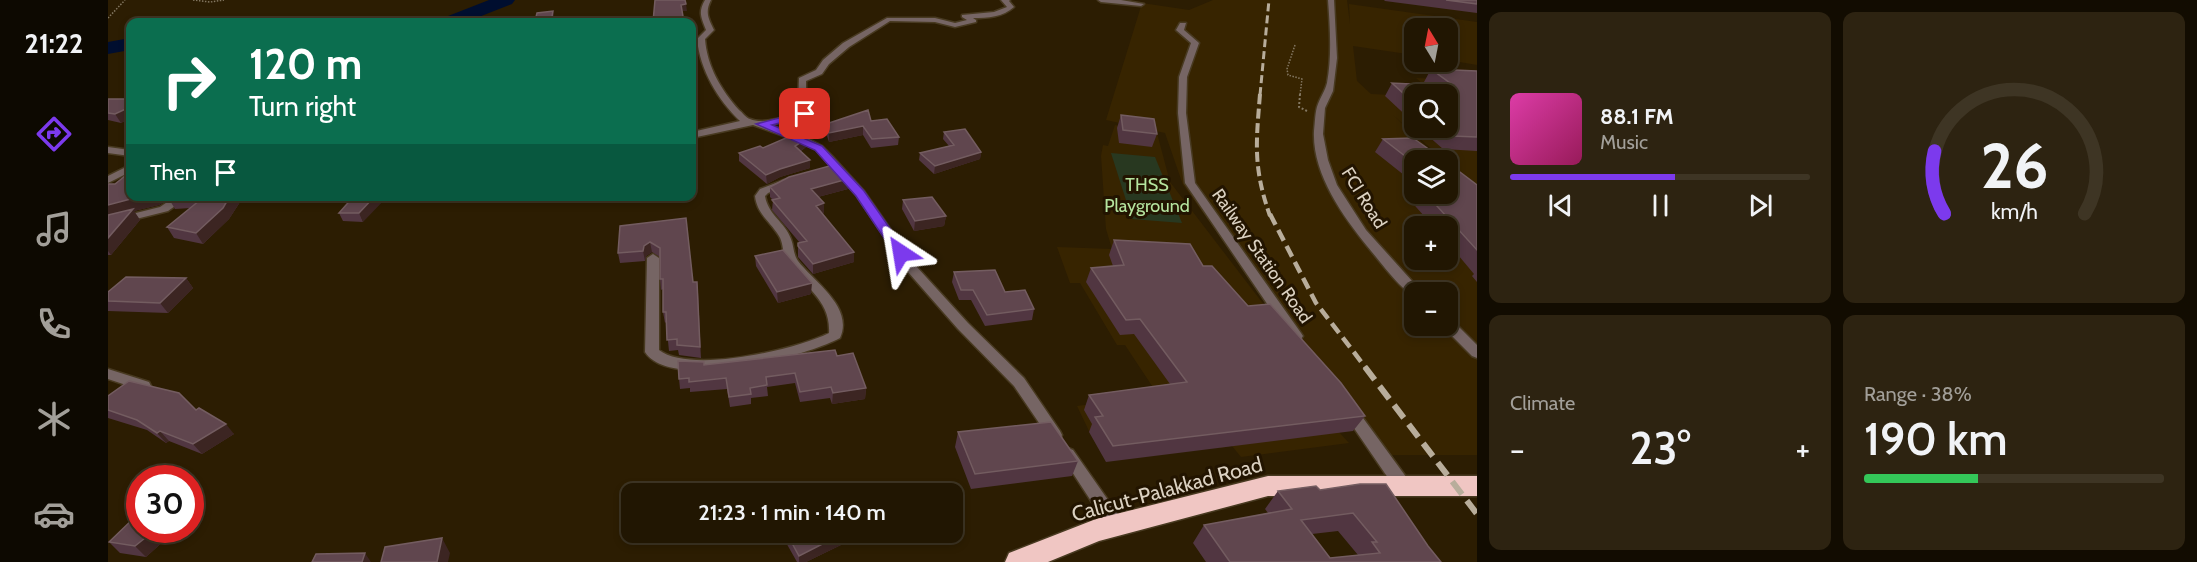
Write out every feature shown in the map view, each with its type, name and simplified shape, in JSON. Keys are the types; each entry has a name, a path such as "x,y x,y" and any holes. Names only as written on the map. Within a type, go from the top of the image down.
{"highway":[{"name":"Calicut-Palakkad Road","path":"1018,562 1096,530 1268,486 1378,496 1403,486 1477,486"}],"street":[{"path":"708,0 703,9 703,15 710,30 701,39 700,51 709,72 730,107 747,123"},
{"path":"696,134 747,123 761,124 805,114 800,105 802,103 802,80 819,72 826,62 846,45 889,19 935,20 955,25 974,21 964,16 983,17 1006,11 1011,7 1004,0 1007,0"},
{"path":"1101,0 1141,4"},
{"name":"FCI Road","path":"1331,0 1334,27 1332,73 1319,131 1323,163 1332,186 1365,236 1407,282"},
{"name":"Railway Station Road","path":"1183,25 1180,30 1195,43 1183,77 1182,113 1190,183 1303,345"},
{"path":"761,124 819,148 860,193 912,269 963,326 1019,382 1116,525"},
{"path":"108,150 126,152"},
{"path":"822,172 837,168"},
{"path":"108,180 126,170"},
{"path":"652,258 652,352 667,362 720,364 776,354 824,342 836,335 835,314 816,286 790,258 787,240 764,213 760,203 760,196 764,191 794,180"},
{"path":"108,223 164,209 176,201"},
{"path":"1458,334 1477,353"},
{"path":"108,374 156,389"},
{"path":"1343,401 1403,486"}],"path":[{"path":"108,18 125,0"},
{"path":"193,0 210,2 224,0"},
{"path":"1295,45 1287,69 1288,75 1302,79 1299,107 1321,114"}],"shaded area":[{"path":"1213,0 1347,0 1350,24 1349,4 1449,18 1404,18 1404,54 1353,46 1357,81 1371,94 1404,96 1404,125 1393,115 1404,125 1404,138 1418,138 1430,150 1404,150 1404,204 1458,204 1458,195 1477,195 1477,455 1375,455 1335,398 1318,409 1349,443 1241,457 1232,446 1220,448 1200,421 1089,431 1077,406 1158,395 1125,345 1117,345 1080,283 1070,283 1057,247 1112,249 1106,229 1101,156 1103,145 1108,146 1115,125 1157,133 1170,182 1333,395 1183,185 1165,133 1106,120 1142,3 1189,10"},
{"path":"1458,19 1477,22 1477,65 1458,62"},
{"path":"1416,78 1477,81 1477,191 1458,173 1458,150 1433,150 1419,138 1458,138 1458,84 1423,84"}],"green space":[{"name":"THSS Playground","path":"1111,153 1155,157 1182,223 1132,219"}],"building":[{"path":"655,0 685,0 686,4 681,5 683,18 653,18"},
{"path":"1446,0 1477,0 1477,4"},
{"path":"553,11 552,18 533,18 537,13"},
{"path":"1477,71 1477,137 1458,136 1458,84 1451,84 1435,72"},
{"path":"1392,83 1413,84 1404,84 1404,94"},
{"path":"108,99 126,99 126,109 115,114 108,113"},
{"path":"868,110 871,121 887,119 899,137 872,139 863,126 829,133 826,124"},
{"path":"1121,115 1154,119 1157,134 1123,130"},
{"path":"965,129 981,152 935,166 920,153 954,145 944,132"},
{"path":"795,134 806,139 795,146 810,160 766,175 739,153 760,146 763,148"},
{"path":"1413,138 1430,150 1404,150 1404,155 1383,139"},
{"path":"833,165 848,179 811,189 824,203 816,206 854,252 813,264 798,246 798,243 807,241 772,200 780,198 770,187 789,177"},
{"path":"1458,171 1477,185 1477,250 1458,229 1458,216 1446,216 1435,204 1458,204"},
{"path":"126,175 126,200 108,205 108,184 115,184"},
{"path":"932,197 946,216 915,221 903,200"},
{"path":"199,201 227,201 223,208 196,233 167,227"},
{"path":"350,201 370,201 359,213 339,213"},
{"path":"133,209 108,238 108,215"},
{"path":"686,218 693,282 697,282 700,347 677,345 677,339 667,340 666,312 663,312 663,279 660,279 660,248 650,242 644,246 643,251 618,253 620,226"},
{"path":"1114,240 1190,244 1203,266 1212,266 1248,306 1270,304 1341,383 1365,416 1113,446 1095,417 1103,416 1089,395 1187,382 1140,319 1126,320 1091,268 1124,265"},
{"path":"783,250 812,283 777,292 755,256"},
{"path":"995,270 1005,292 1025,290 1034,309 987,315 973,290 961,290 954,272"},
{"path":"126,277 186,278 160,303 108,301 108,292"},
{"path":"835,350 837,356 853,353 866,388 833,393 831,387 800,392 795,373 766,377 767,385 750,388 751,394 729,397 726,378 689,382 689,378 679,379 678,361 704,362 704,365"},
{"path":"129,381 179,393 196,410 199,408 226,424 193,444 160,431 157,433 137,420 108,410 108,396"},
{"path":"1051,422 1078,461 975,474 958,432"},
{"path":"1360,484 1386,484 1441,562 1230,562 1204,525 1292,509 1278,491 1316,486 1320,490","holes":["1353,513 1377,542 1372,542 1380,553 1330,558 1301,520"]},
{"path":"126,526 126,543 139,543 135,546 109,542"},
{"path":"442,538 437,562 381,562 385,547"},
{"path":"792,543 824,543 799,556"},
{"path":"365,553 362,562 312,562 316,554"}],"waterway":[{"path":"460,18 506,0"},
{"path":"108,48 126,45"}],"railway":[{"path":"1260,95 1269,0"},
{"path":"1260,94 1257,127 1258,169 1270,216"},
{"path":"1270,214 1316,303 1366,368"},
{"path":"1365,367 1477,514"}],"route":[{"path":"805,114 761,124 819,148 860,193 901,253"}]}
